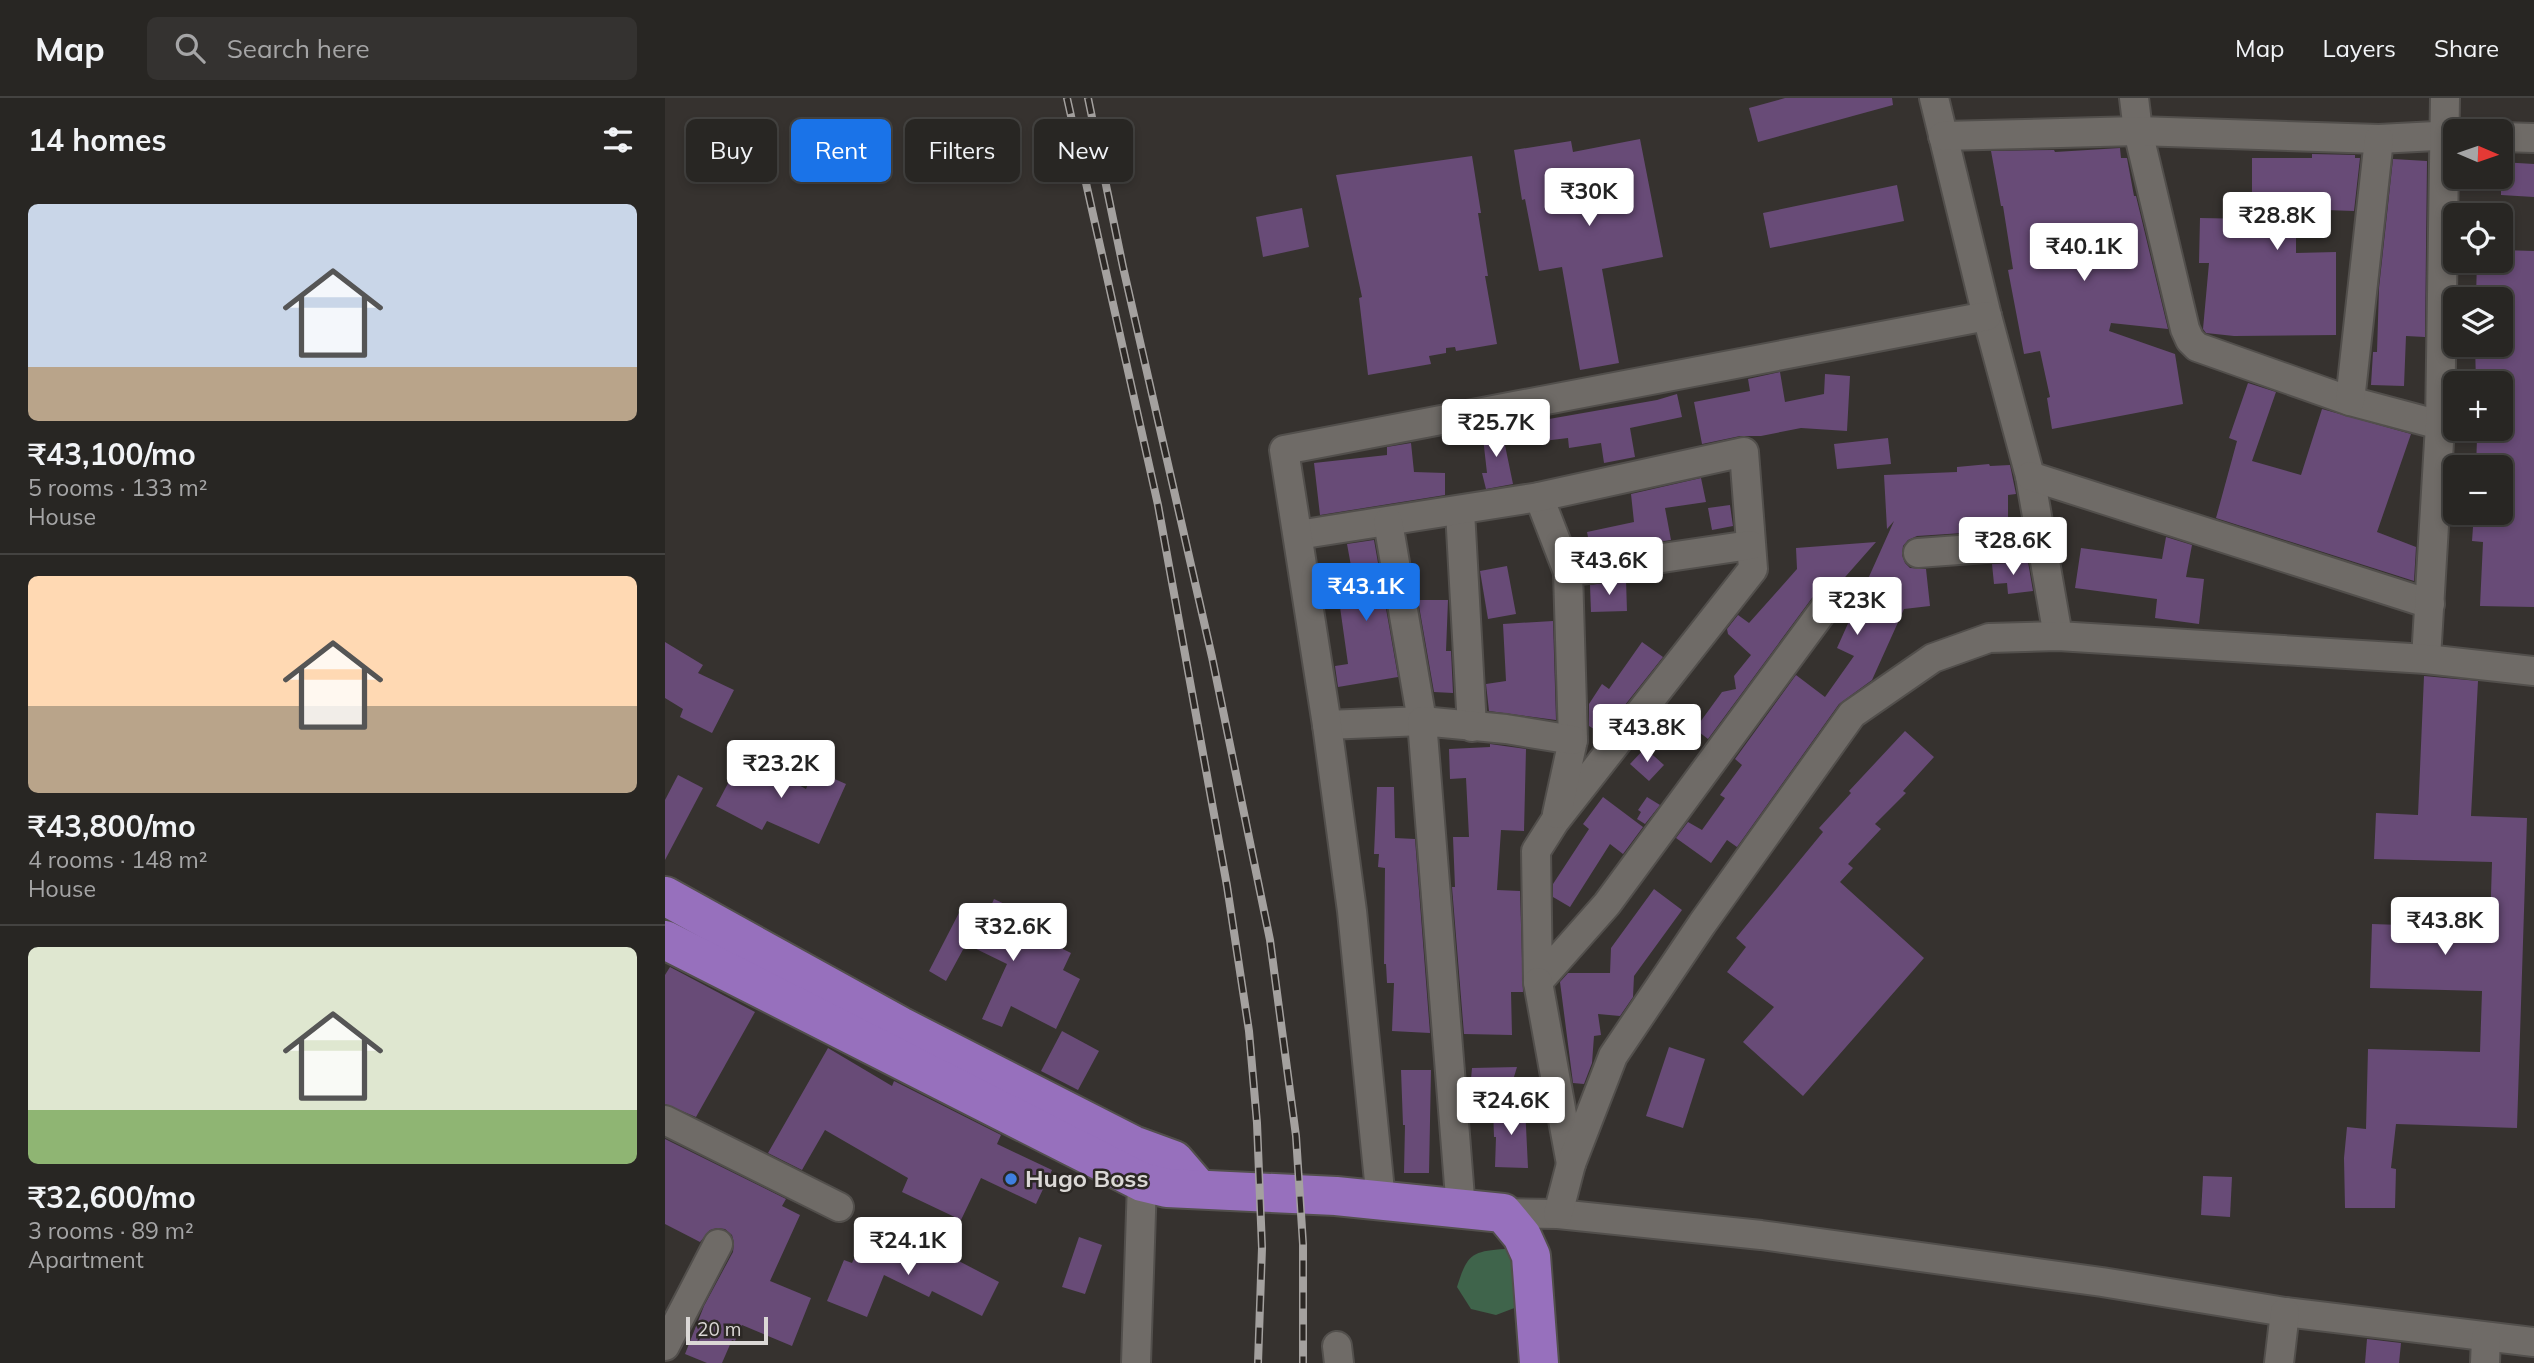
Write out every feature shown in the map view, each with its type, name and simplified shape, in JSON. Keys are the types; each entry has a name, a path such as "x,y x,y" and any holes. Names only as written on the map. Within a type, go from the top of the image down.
{"highway":[{"path":"665,896 900,1026 1133,1145 1174,1160 1198,1188"},
{"path":"665,940 1142,1182 1167,1188 1336,1196 1503,1213 1522,1236 1531,1256 1539,1363"}],"street":[{"path":"1934,98 1987,316 2030,476 2058,636"},
{"path":"2134,98 2138,131 2185,329 2190,340 2197,347 2350,401 2440,425"},
{"path":"2445,98 2448,119"},
{"path":"1943,136 2138,131 2379,139 2443,135"},
{"path":"2513,137 2534,138"},
{"path":"2350,401 2379,139"},
{"path":"2426,659 2440,425 2448,189"},
{"path":"1381,1201 1352,911 1327,725 1284,450 1987,316"},
{"path":"1298,536 1539,497 1744,452 1753,569 1555,821 1536,851 1538,982 1571,1164"},
{"path":"2030,476 2430,604"},
{"path":"1539,497 1568,572 1573,740 1555,821"},
{"path":"1460,511 1472,727"},
{"path":"1388,522 1422,721 1461,1210"},
{"path":"1918,553 2042,544"},
{"path":"1568,572 1750,545"},
{"path":"1538,982 1607,904 1825,608"},
{"path":"1558,1214 1571,1164 1613,1056 1702,924 1852,714 1933,658 1989,638 2058,636 2426,659 2534,671"},
{"path":"1327,725 1422,721 1506,729 1573,740"},
{"path":"665,1120 839,1208"},
{"path":"1136,1363 1142,1182"},
{"path":"1503,1213 1558,1214 1789,1239 2102,1282 2285,1312 2486,1351 2534,1342"},
{"path":"665,1346 717,1244"},
{"path":"2279,1363 2285,1312"}],"green space":[{"path":"1505,1249 1521,1265 1517,1307 1496,1315 1471,1309 1457,1287 1464,1268 1478,1253"}],"building":[{"path":"1785,98 1892,98 1893,105 1758,142 1749,108"},
{"path":"1640,139 1663,257 1602,269 1619,363 1580,370 1562,267 1539,271 1525,199 1522,200 1514,150 1571,141 1573,152"},
{"path":"2120,148 2121,158 2127,158 2168,329 2111,323 2109,331 2175,354 2183,404 2052,429 2047,398 2050,397 2040,351 2024,354 2008,270 2013,269 2003,206 1991,151 2055,152"},
{"path":"2312,154 2355,155 2355,158 2360,158 2354,211 2296,209 2296,253 2336,252 2336,335 2234,336 2206,333 2203,329 2209,263 2199,263 2200,218 2252,219 2252,158 2312,158"},
{"path":"1472,156 1488,276 1485,276 1497,344 1456,351 1455,347 1446,348 1446,353 1429,356 1431,364 1368,375 1359,298 1362,297 1336,175"},
{"path":"2393,159 2427,161 2425,337 2406,336 2404,386 2371,385 2373,352 2377,352 2379,288"},
{"path":"2513,163 2534,164 2534,197 2501,195 2501,189 2513,189"},
{"path":"1897,185 1904,221 1770,248 1763,213"},
{"path":"1302,208 1309,247 1263,257 1256,217"},
{"path":"2513,250 2534,251 2534,607 2480,606 2483,542 2472,541 2473,525 2513,525 2513,455 2476,455 2477,441 2513,441 2513,371 2476,371 2475,357 2513,357 2513,287 2476,287 2477,273 2513,273"},
{"path":"1780,372 1785,402 1824,394 1825,374 1850,376 1847,431 1801,428 1702,444 1694,402 1750,391 1748,379"},
{"path":"2248,383 2276,392 2252,461 2301,475 2322,409 2411,434 2377,532 2416,547 2414,581 2216,518 2237,441 2229,438"},
{"path":"1677,394 1682,417 1630,428 1635,457 1604,463 1601,443 1569,448 1568,438 1535,442 1532,422"},
{"path":"1501,426 1513,484 1486,489 1482,473 1487,473 1482,429"},
{"path":"1888,438 1891,464 1837,469 1834,444"},
{"path":"1411,443 1414,472 1445,473 1445,495 1320,515 1314,463 1387,455 1387,447"},
{"path":"2010,465 2016,494 2008,495 2008,530 1917,536 1908,540 1903,546 1902,555 1910,568 1926,569 1930,606 1904,609 1872,680 1839,704 1737,847 1727,840 1711,863 1676,838 1688,822 1702,830 1725,798 1720,795 1742,765 1735,759 1796,675 1825,697 1854,656 1837,648 1894,521 1887,529 1884,475 1957,472 1957,467"},
{"path":"1701,478 1706,502 1665,508 1671,540 1591,552 1587,532 1634,522 1631,494"},
{"path":"1730,505 1733,526 1712,530 1708,508"},
{"path":"2166,537 2192,545 2186,577 2204,579 2199,624 2155,618 2157,599 2075,588 2081,548 2162,559"},
{"path":"1374,540 1398,677 1338,687 1335,666 1348,664 1340,607 1358,604 1347,544"},
{"path":"1876,542 1831,593 1819,593 1812,598 1708,739 1695,729 1722,692 1736,689 1734,676 1751,655 1728,634 1727,629 1738,615 1749,623 1797,569 1796,548"},
{"path":"2028,562 2033,591 2008,594 2007,583 1994,584 1992,564"},
{"path":"1507,566 1516,614 1488,619 1480,571"},
{"path":"1626,580 1627,611 1591,612 1590,585"},
{"path":"1418,600 1448,600 1446,651 1451,651 1453,693 1434,692"},
{"path":"1553,621 1556,720 1489,711 1486,684 1506,681 1503,624"},
{"path":"665,642 703,665 698,673 734,690 712,733 680,717 683,709 665,698"},
{"path":"1642,642 1663,657 1602,734 1589,726 1589,704 1602,684 1609,689"},
{"path":"2424,676 2478,681 2471,816 2527,818 2517,1128 2396,1124 2391,1168 2396,1169 2395,1208 2345,1208 2344,1158 2347,1127 2366,1129 2368,1049 2480,1052 2482,991 2370,988 2372,924 2490,928 2492,862 2374,859 2376,813 2418,815"},
{"path":"1905,731 1934,757 1903,791 1906,793 1875,824 1881,829 1848,864 1853,868 1840,882 1924,958 1803,1096 1743,1042 1774,1007 1727,972 1746,947 1736,938 1823,832 1819,828 1851,793 1849,791"},
{"path":"1490,744 1526,749 1524,831 1501,830 1497,890 1520,891 1523,992 1511,992 1512,1035 1464,1034 1452,887 1455,887 1453,837 1469,837 1466,778 1450,779 1449,749 1490,747"},
{"path":"1645,748 1664,765 1649,781 1630,764"},
{"path":"743,755 806,789 814,770 846,784 819,844 767,821 762,830 716,806"},
{"path":"678,775 703,788 665,860 665,800"},
{"path":"1377,787 1394,787 1395,838 1415,839 1430,1033 1392,1031 1394,983 1387,983 1384,964 1385,868 1378,867 1379,854 1374,854"},
{"path":"1603,797 1643,827 1623,854 1610,844 1570,907 1553,897 1553,884 1589,829 1583,824"},
{"path":"1647,797 1660,805 1645,824 1637,819 1641,812 1638,810"},
{"path":"1654,889 1682,910 1634,976 1633,997 1620,1016 1598,1014 1601,1035 1594,1036 1592,1063 1584,1084 1573,1083 1560,982 1568,973 1610,973 1611,948"},
{"path":"994,899 1043,922 1036,936 1071,953 1063,970 1080,979 1056,1029 1011,1006 1002,1027 982,1019 1007,964 966,944 946,981 929,971 962,907 985,920"},
{"path":"670,967 755,1012 696,1117 665,1104 665,975"},
{"path":"1062,1031 1099,1051 1078,1090 1041,1071"},
{"path":"1669,1047 1705,1059 1683,1128 1646,1116"},
{"path":"828,1048 892,1086 894,1081 1001,1135 997,1144 1052,1170 1036,1204 981,1178 961,1220 902,1192 908,1178 825,1130 802,1170 768,1153"},
{"path":"1517,1067 1506,1103 1469,1101 1472,1068"},
{"path":"1401,1070 1431,1070 1429,1173 1404,1173 1405,1125"},
{"path":"1525,1106 1528,1168 1495,1167 1493,1107"},
{"path":"665,1139 786,1199 782,1206 800,1215 770,1281 811,1298 792,1346 742,1325 722,1363 707,1363 685,1354 704,1306 733,1252 734,1243 732,1235 725,1229 710,1230 700,1242 665,1224"},
{"path":"2203,1176 2232,1177 2230,1217 2201,1215"},
{"path":"868,1230 926,1260 932,1247 999,1282 982,1316 932,1291 929,1297 884,1275 867,1317 827,1301 844,1260 852,1263"},
{"path":"1079,1237 1102,1245 1085,1294 1062,1287"},
{"path":"2367,1339 2401,1343 2399,1363 2365,1363"}],"railway":[{"path":"1067,98 1158,505 1227,886 1249,1031 1257,1123 1262,1248 1258,1363"},
{"path":"1088,98 1123,267 1212,657 1270,940 1296,1136 1303,1244 1303,1363"}],"place":[{"name":"Hugo Boss","path":"1011,1179"}]}
